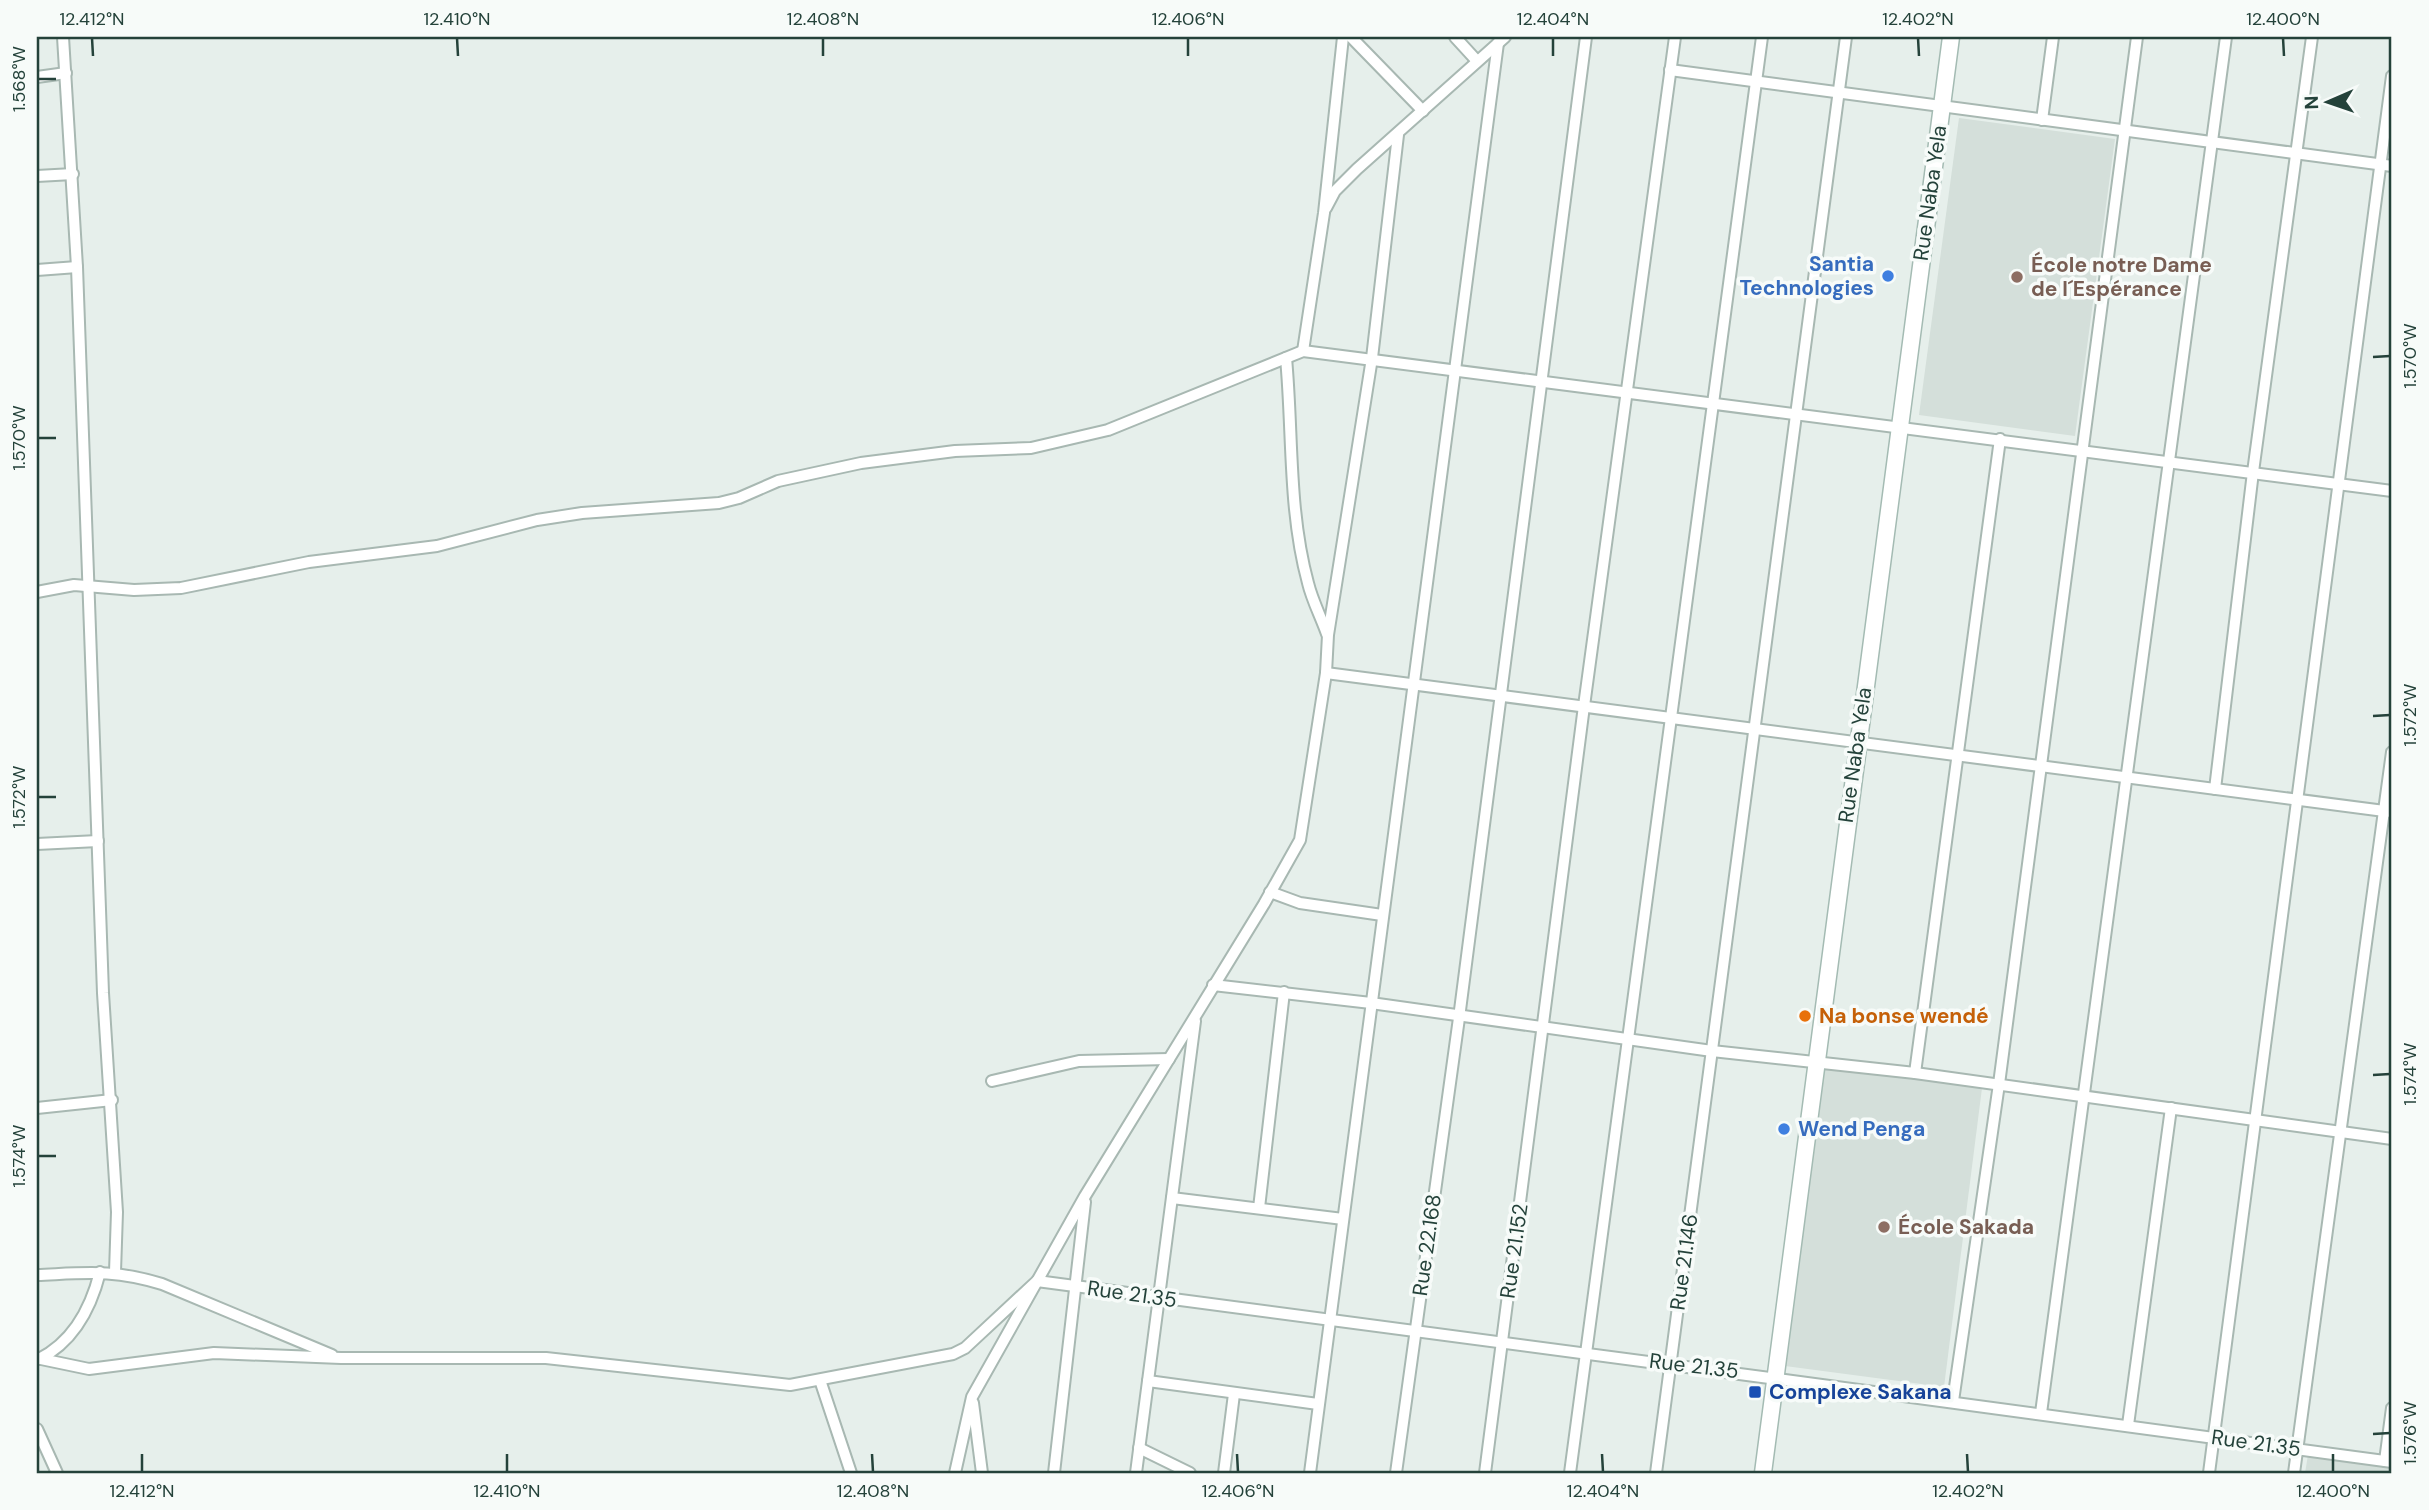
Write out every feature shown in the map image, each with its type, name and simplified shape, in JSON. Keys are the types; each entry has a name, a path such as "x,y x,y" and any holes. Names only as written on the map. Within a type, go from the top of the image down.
{"street":[{"path":"63,37 73,174 103,993 112,1100 117,1212 115,1272"},
{"path":"1303,351 1324,213 1343,37"},
{"path":"1351,37 1423,111"},
{"path":"1455,37 1478,61"},
{"name":"Rue 22.168","path":"1395,1473 1459,1018 1586,37"},
{"name":"Rue 21.152","path":"1485,1473 1584,706 1675,37"},
{"path":"1570,1473 1762,37"},
{"name":"Rue 21.146","path":"1656,1473 1846,37"},
{"name":"Rue Naba Yela","path":"1763,1473 1951,37"},
{"path":"2042,120 2053,37"},
{"path":"1953,1401 1998,1084 2137,37"},
{"path":"2041,1413 2226,37"},
{"path":"2215,789 2253,472 2312,37"},
{"path":"1324,213 1335,191 1502,40"},
{"path":"1310,1473 1382,915 1502,40"},
{"path":"1670,70 2386,165"},
{"path":"37,77 66,73"},
{"path":"2209,1473 2296,799 2386,165 2392,76"},
{"path":"955,1473 972,1396 1085,1196 1300,840 1326,673 1328,635 1372,358 1398,135"},
{"path":"37,176 73,174"},
{"path":"37,270 76,267"},
{"path":"37,592 66,586 134,590 181,588 309,562 437,546 537,520 582,513 719,503 739,498 778,481 893,458 1031,448 1108,430 1303,351 2392,491"},
{"path":"1286,358 1294,499 1308,585 1328,635"},
{"path":"1915,1073 1960,755 2000,439"},
{"path":"1326,673 2389,812"},
{"path":"2294,1473 2340,1132 2389,812 2392,752"},
{"path":"37,844 98,841"},
{"path":"1270,892 1300,903 1382,915"},
{"path":"1213,985 1371,1003 1459,1018 1712,1051 1815,1060 1915,1073 2392,1139"},
{"path":"1259,1208 1284,992"},
{"path":"1136,1473 1196,1015"},
{"path":"992,1081 1071,1062 1170,1059"},
{"path":"37,1108 112,1100"},
{"path":"2128,1425 2171,1108"},
{"path":"1054,1473 1085,1196"},
{"path":"1172,1198 1343,1219"},
{"path":"39,1359 64,1344 77,1326 100,1272"},
{"path":"37,1275 115,1272 162,1284 341,1358"},
{"path":"39,1359 89,1369 214,1353 341,1358 546,1358 790,1385 953,1354 965,1348 1037,1281"},
{"name":"Rue 21.35","path":"1037,1281 1329,1322 1671,1363 2389,1461"},
{"path":"820,1380 851,1473"},
{"path":"1148,1381 1318,1404"},
{"path":"1224,1473 1234,1394"},
{"path":"972,1396 982,1473"},
{"path":"2389,1461 2392,1408"},
{"path":"37,1429 57,1473"},
{"path":"1139,1448 1190,1473"}],"shaded area":[{"name":"École notre Dame de l´Espérance","path":"1959,118 2115,139 2075,436 1919,415"},
{"name":"École Sakada","path":"1823,1067 1982,1088 1944,1387 1785,1366"},
{"path":"2308,1455 2392,1466 2392,1473 2305,1473"}],"place":[{"name":"Santia Technologies","path":"1888,276"},
{"name":"École notre Dame de l´Espérance","path":"2017,277"},
{"name":"Na bonse wendé","path":"1805,1016"},
{"name":"Wend Penga","path":"1784,1129"},
{"name":"École Sakada","path":"1884,1227"},
{"name":"Complexe Sakana","path":"1755,1392"}]}
